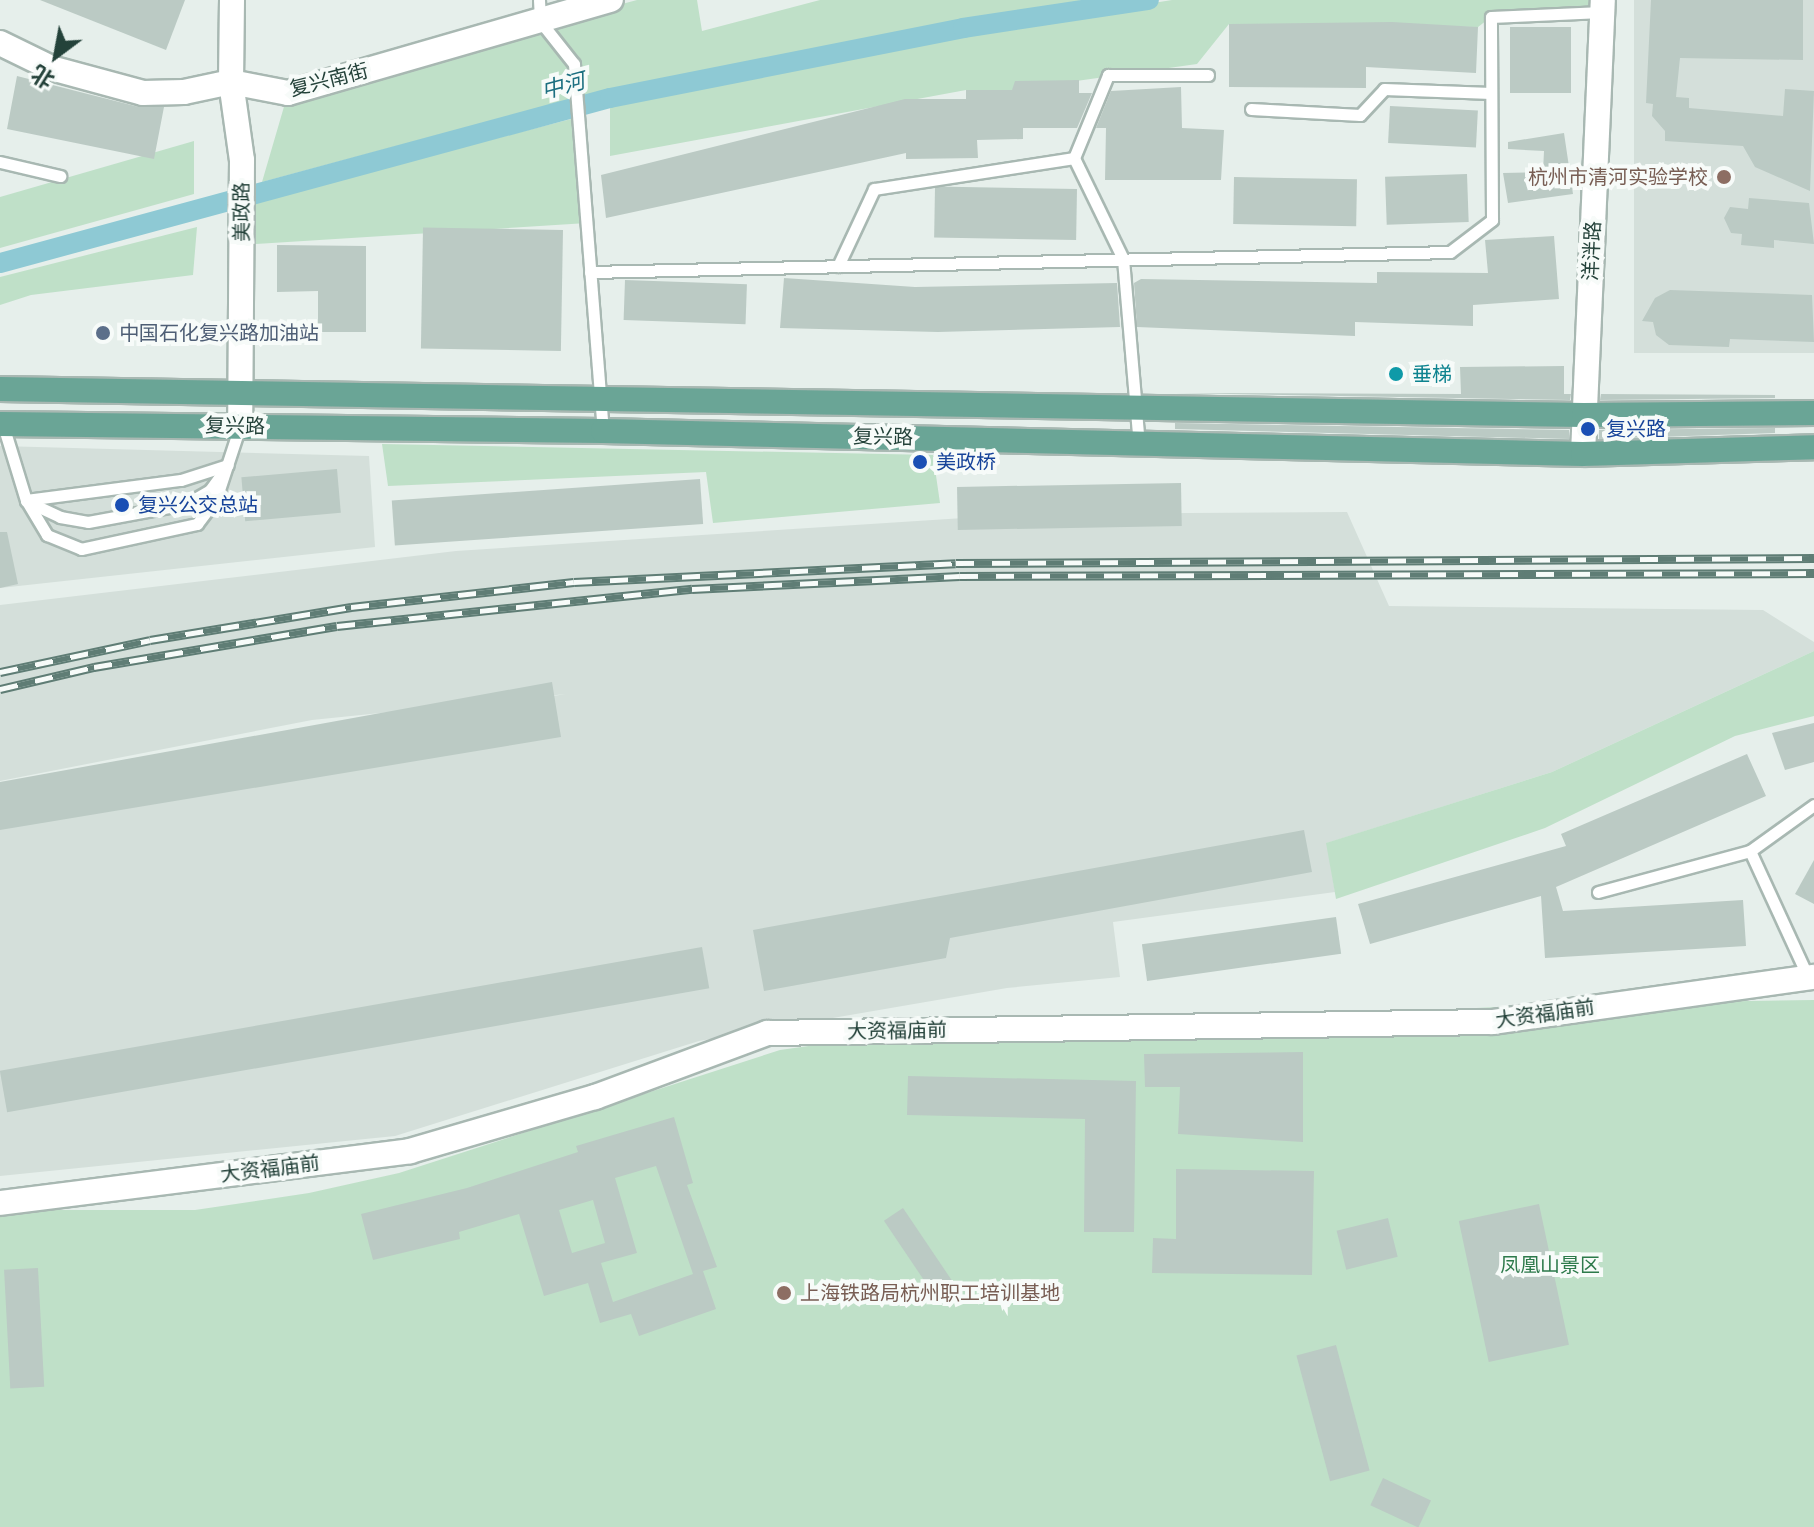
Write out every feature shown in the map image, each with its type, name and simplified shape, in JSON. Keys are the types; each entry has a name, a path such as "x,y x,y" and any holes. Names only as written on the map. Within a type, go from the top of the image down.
{"main road":[{"name":"复兴路","path":"0,389 597,396 1584,415 1814,413"},
{"name":"复兴路","path":"1,424 603,431 1583,454 1814,447"}],"street":[{"name":"美政路","path":"232,0 231,82 242,182 243,393 240,426"},
{"name":"复兴南街","path":"0,43 51,68 143,93 184,92 231,82 288,93 540,10 611,0"},
{"name":"洋泮路","path":"1583,454 1603,6"},
{"name":"大资福庙前","path":"0,1203 410,1151 595,1097 767,1033 1493,1022 1811,977"}],"lane":[{"path":"590,272 1450,252 1492,220 1491,17 1603,6"},
{"path":"540,10 574,64 597,396 603,431"},
{"path":"1139,444 1139,407 1123,259 1074,158 1108,75 1208,75"},
{"path":"1251,109 1360,115 1384,89 1491,93"},
{"path":"838,266 874,189 1074,158"},
{"path":"0,162 60,176"},
{"path":"1,424 26,500 47,535 81,549 197,524 216,499 240,426"},
{"path":"26,500 60,517 88,522 186,504 210,490 228,465"},
{"path":"26,500 181,480 228,465"},
{"path":"1598,892 1750,851 1814,805"},
{"path":"1750,851 1811,977"}],"shaded area":[{"name":"杭州市清河实验学校","path":"1634,0 1814,0 1814,353 1634,353"},
{"path":"0,446 369,456 375,547 0,588"},
{"path":"1347,512 1389,606 1763,610 1814,642 1814,651 1552,772 1327,843 1335,892 1113,922 1120,977 1007,988 699,1041 395,1136 0,1176 0,783 566,694 312,720 0,781 0,605 456,551 1024,514"}],"green space":[{"path":"637,0 697,0 702,31 820,0 1084,0 591,94 262,182 288,93"},
{"path":"1172,0 1603,0 1603,12 1491,17 1478,27 1229,24 1197,64 1012,90 966,90 610,156 610,98 829,55"},
{"path":"579,117 587,223 256,244 254,201"},
{"path":"194,141 194,194 0,248 0,197"},
{"path":"197,227 193,275 31,295 0,305 0,277"},
{"path":"382,444 933,455 940,503 713,523 706,472 388,486"},
{"path":"1814,651 1814,716 1735,736 1545,828 1336,899 1326,843 1552,772"},
{"name":"凤凰山景区","path":"1814,1000 1814,1527 0,1527 0,1210 195,1210 309,1193 399,1173 780,1050 894,1034 1563,1004"}],"building":[{"path":"40,0 185,0 166,50"},
{"path":"1651,0 1803,0 1803,60 1680,58 1676,97 1689,98 1689,108 1783,116 1785,89 1814,91 1810,191 1755,167 1743,146 1665,141 1665,131 1652,116 1653,104 1646,103"},
{"path":"1392,22 1478,27 1476,73 1366,67 1366,88 1229,87 1229,24"},
{"path":"1510,27 1571,27 1571,93 1510,93"},
{"path":"17,76 139,107 164,107 154,159 7,129"},
{"path":"1079,80 1079,93 1092,93 1077,128 1023,128 1023,139 977,140 978,158 906,159 906,153 606,218 601,175 905,99 966,99 966,90 1012,90 1015,81"},
{"path":"1181,87 1182,128 1224,130 1221,180 1105,180 1106,128 1096,128 1111,91"},
{"path":"1390,106 1478,111 1476,148 1388,143"},
{"path":"1564,133 1573,194 1508,203 1503,173 1543,172 1544,151 1508,149 1508,142"},
{"path":"1467,174 1469,222 1387,225 1385,177"},
{"path":"1234,177 1357,179 1356,226 1233,224"},
{"path":"935,187 1077,189 1076,240 934,238"},
{"path":"1749,198 1809,203 1814,244 1774,240 1774,248 1741,245 1742,234 1731,233 1724,218 1730,207 1748,209"},
{"path":"423,228 563,230 561,351 421,349"},
{"path":"1554,236 1559,299 1473,305 1473,326 1355,322 1355,336 1137,327 1134,283 1141,279 1377,283 1377,272 1488,273 1485,240"},
{"path":"277,245 366,246 366,332 318,332 318,291 277,292"},
{"path":"784,278 915,287 1117,283 1120,327 938,332 780,328"},
{"path":"625,280 747,284 746,324 624,320"},
{"path":"1670,290 1812,295 1814,342 1730,339 1729,347 1669,345 1656,335 1653,322 1642,321 1655,298"},
{"path":"1564,366 1564,394 1571,394 1570,400 1176,393 1461,394 1460,367"},
{"path":"1601,394 1775,395 1775,398 1600,400"},
{"path":"1175,423 1569,430 1569,439 1175,429"},
{"path":"1775,428 1775,433 1599,439 1599,430"},
{"path":"337,469 341,513 245,521 241,477"},
{"path":"700,479 703,524 395,545 392,501"},
{"path":"1181,483 1182,526 958,530 957,487"},
{"path":"0,532 7,532 18,584 0,588"},
{"path":"552,682 561,737 0,830 0,782"},
{"path":"1814,723 1814,762 1785,770 1772,733"},
{"path":"1747,754 1766,796 1556,887 1563,911 1743,900 1746,946 1545,958 1541,896 1370,944 1358,904 1566,846 1561,834"},
{"path":"1304,830 1312,872 950,938 946,958 764,991 753,930"},
{"path":"1814,860 1814,904 1795,894"},
{"path":"1336,917 1341,954 1147,981 1142,944"},
{"path":"702,947 709,988 7,1112 0,1071"},
{"path":"1303,1052 1303,1142 1178,1134 1180,1087 1145,1087 1144,1054"},
{"path":"908,1076 1136,1081 1134,1232 1084,1232 1085,1119 907,1115"},
{"path":"674,1117 693,1183 687,1185 717,1267 703,1271 716,1309 639,1336 631,1314 600,1323 588,1283 544,1296 519,1214 459,1232 460,1239 373,1260 361,1214 467,1188 578,1152 576,1146","holes":["656,1166 693,1274 613,1302 601,1263 637,1253 615,1178","593,1200 605,1243 572,1253 559,1210"]},
{"path":"1176,1169 1314,1171 1312,1275 1152,1273 1153,1238 1176,1239"},
{"path":"1539,1204 1569,1345 1489,1362 1459,1221"},
{"path":"903,1208 959,1292 940,1305 884,1221"},
{"path":"1388,1218 1398,1257 1346,1270 1337,1231"},
{"path":"38,1268 44,1387 10,1389 4,1270"},
{"path":"1336,1345 1370,1471 1330,1481 1296,1356"},
{"path":"1383,1478 1431,1500 1419,1527 1370,1505"}],"waterway":[{"name":"中河","path":"0,263 610,98 963,28 1149,0"}],"railway":[{"path":"0,672 150,640 351,607 574,582 956,563 1814,558"},
{"path":"0,689 94,667 337,626 692,589 960,576 1814,573"}],"place":[{"name":"杭州市清河实验学校","path":"1724,177"},
{"name":"中国石化复兴路加油站","path":"103,333"},
{"name":"垂梯","path":"1396,374"},
{"name":"复兴路","path":"1588,429"},
{"name":"美政桥","path":"920,462"},
{"name":"复兴公交总站","path":"122,505"},
{"name":"上海铁路局杭州职工培训基地","path":"784,1293"}]}
